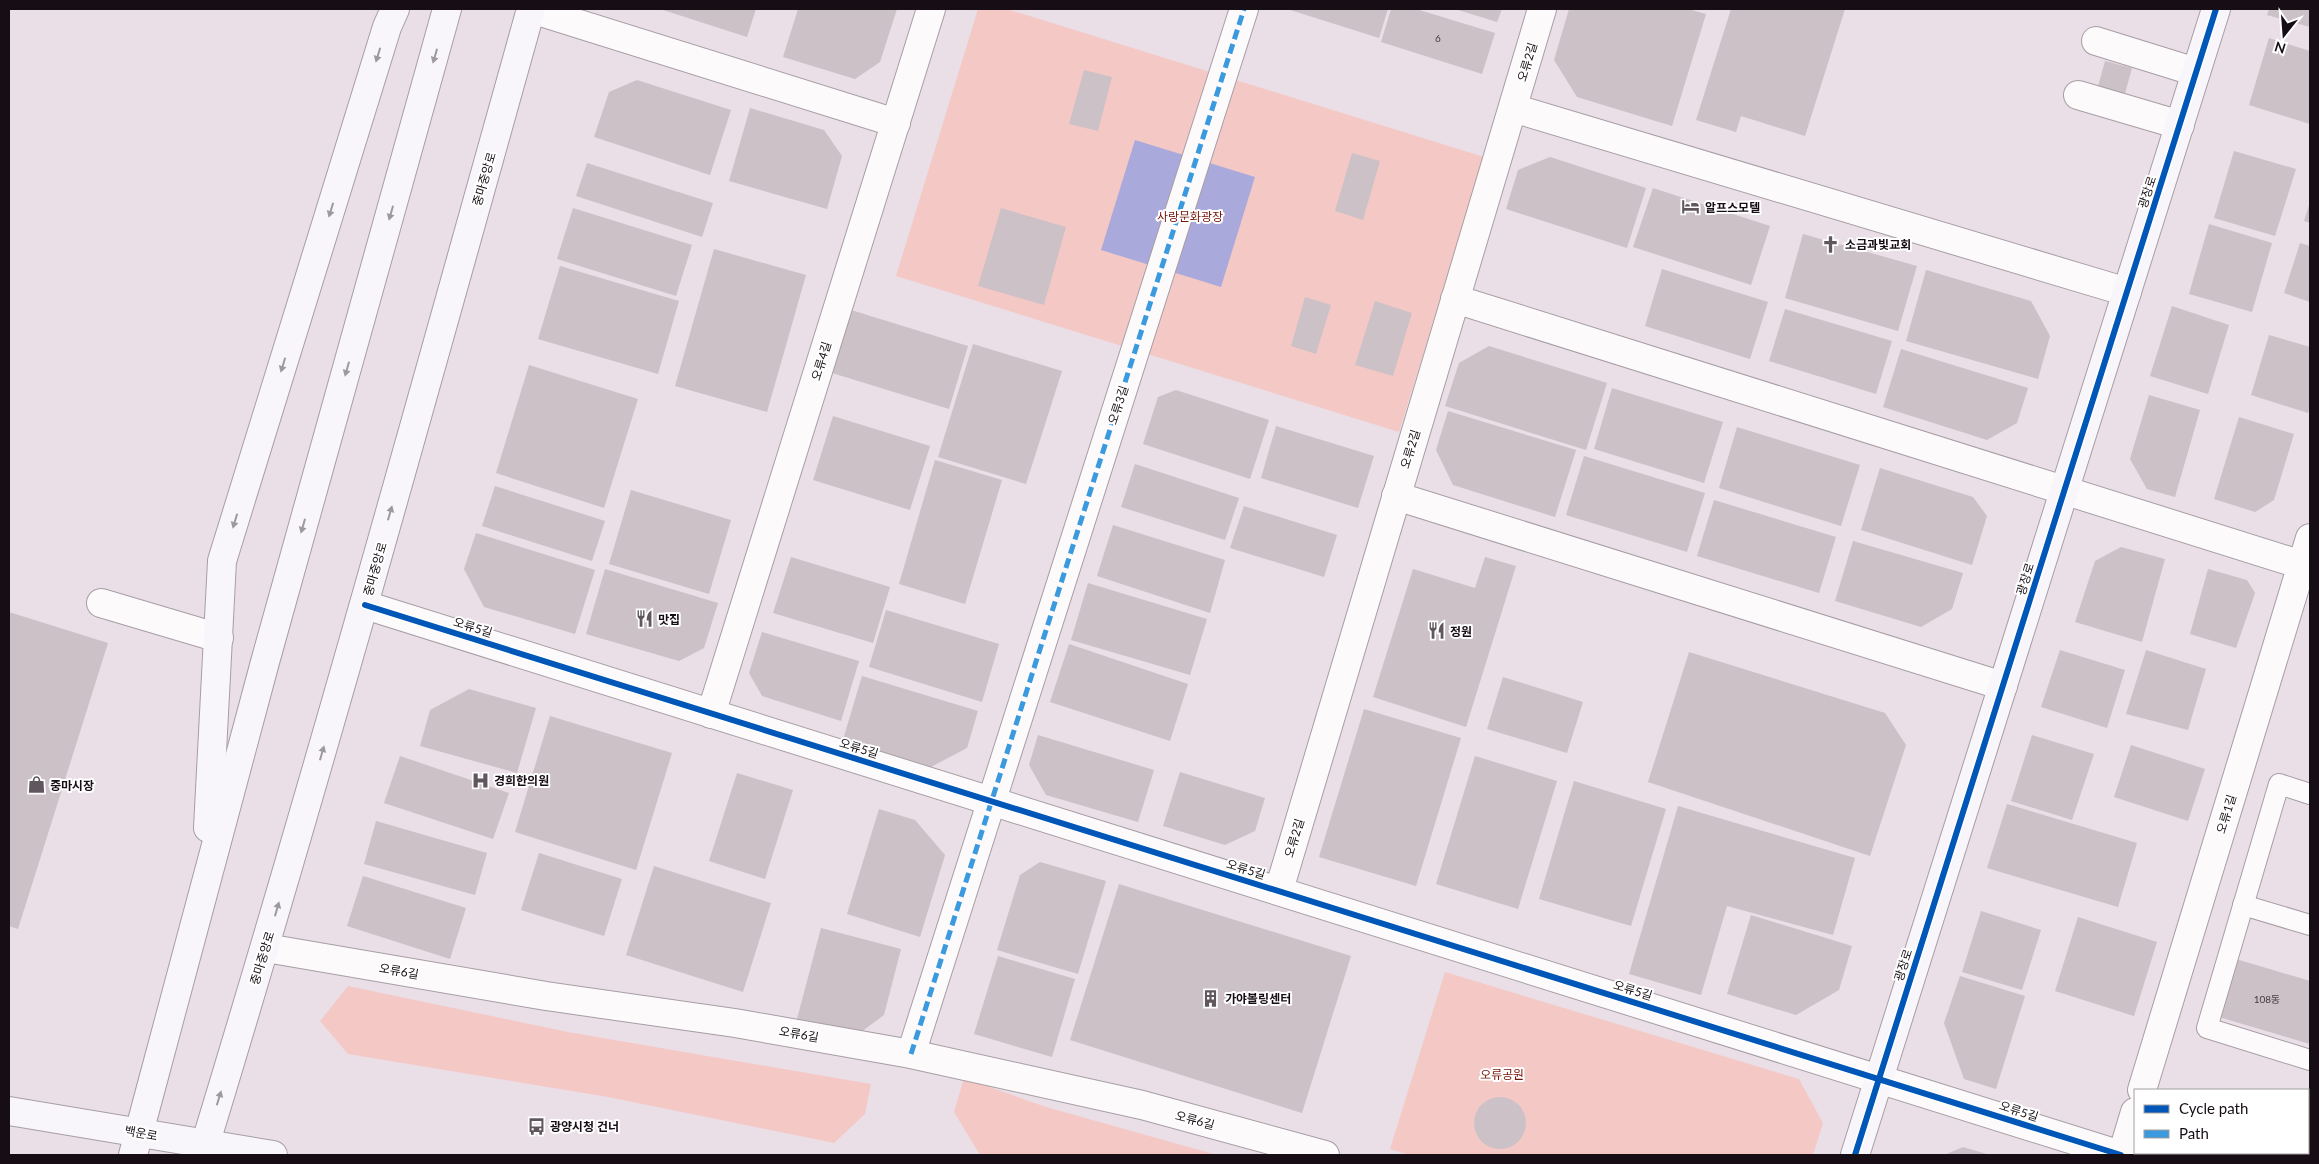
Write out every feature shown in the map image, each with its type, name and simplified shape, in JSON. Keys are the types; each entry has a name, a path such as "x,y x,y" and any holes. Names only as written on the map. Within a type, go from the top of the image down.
{"main road":[{"path":"205,884 222,561 394,9"},
{"path":"137,1144 205,884 446,9"},
{"name":"중마중앙로","path":"203,1150 266,948 531,9"},
{"name":"광장로","path":"1855,1155 2216,9"},
{"name":"백운로","path":"9,1111 137,1144 274,1155"}],"street":[{"path":"531,9 896,123"},
{"name":"오류4길","path":"711,714 932,9"},
{"name":"오류3길","path":"911,1054 1244,9"},
{"name":"오류2길","path":"1279,890 1542,9"},
{"path":"2096,41 2196,72"},
{"path":"2078,95 2180,125"},
{"path":"1513,108 2127,292"},
{"path":"1456,299 2302,565"},
{"path":"1396,496 2003,686"},
{"name":"오류1길","path":"2142,1089 2310,538"},
{"path":"101,603 218,638"},
{"name":"오류5길","path":"364,605 2121,1155"},
{"name":"오류6길","path":"266,948 546,996 735,1023 911,1054 1142,1105 1325,1155"},
{"path":"2121,1155 2134,1115"}],"lane":[{"path":"2310,794 2279,784 2207,1028 2310,1060"},
{"path":"2243,905 2310,926"}],"green space":[{"name":"사랑문화광장","path":"978,9 1007,9 1484,157 1399,432 896,276"},
{"name":"오류공원","path":"1445,972 1799,1079 1823,1123 1813,1155 1409,1155 1390,1149"},
{"path":"348,986 568,1032 871,1084 865,1114 834,1143 608,1097 348,1054 320,1021"},
{"path":"964,1078 1046,1107 1217,1155 980,1155 954,1112"}],"water":[{"path":"1135,140 1255,177 1221,287 1101,250"}],"building":[{"path":"660,9 756,9 747,37"},
{"path":"798,9 897,9 880,62 855,79 783,57"},
{"path":"1287,9 1388,9 1379,38"},
{"path":"1391,9 1416,9 1495,33 1482,74 1381,42"},
{"path":"1455,9 1502,9 1497,22"},
{"path":"1569,9 1688,9 1706,14 1672,126 1577,97 1554,60"},
{"path":"1731,9 1845,9 1805,136 1741,116 1736,132 1696,120"},
{"path":"2269,9 2310,9 2310,27 2267,15"},
{"path":"2269,38 2310,51 2310,124 2249,105"},
{"path":"2105,61 2132,68 2124,97 2097,90"},
{"path":"1084,70 1112,77 1098,131 1069,124"},
{"path":"637,80 731,110 710,175 594,137 609,92"},
{"path":"750,108 824,130 842,156 827,209 729,181"},
{"path":"2234,151 2296,169 2275,236 2214,218"},
{"path":"1352,153 1380,161 1363,220 1335,211"},
{"path":"1550,157 1646,188 1627,248 1506,209 1518,170"},
{"path":"587,163 713,203 702,237 576,196"},
{"path":"1653,188 1770,226 1751,285 1633,247"},
{"path":"2310,202 2310,223 2304,221"},
{"path":"573,208 692,245 676,296 557,259"},
{"path":"1001,208 1066,227 1044,305 978,286"},
{"path":"2209,224 2272,243 2252,312 2189,294"},
{"path":"1803,234 1917,266 1898,331 1785,298"},
{"path":"2300,243 2310,246 2310,302 2284,293"},
{"path":"714,249 806,275 767,412 675,386"},
{"path":"560,266 679,301 658,374 538,339"},
{"path":"1662,269 1768,302 1750,359 1645,326"},
{"path":"1926,270 2031,301 2050,336 2038,379 1906,341"},
{"path":"1305,297 1331,305 1316,354 1291,346"},
{"path":"1375,301 1412,313 1393,376 1355,365"},
{"path":"2172,306 2229,325 2208,394 2150,376"},
{"path":"1785,309 1892,341 1876,394 1769,361"},
{"path":"851,310 968,346 949,409 832,373"},
{"path":"2269,335 2310,347 2310,406 2308,413 2251,395"},
{"path":"973,344 1062,371 1026,484 938,457"},
{"path":"1489,346 1607,383 1586,450 1445,406 1459,363"},
{"path":"1901,349 2028,388 2017,423 1987,440 1883,407"},
{"path":"529,365 638,399 604,508 496,473"},
{"path":"1612,388 1723,422 1704,483 1594,449"},
{"path":"1176,390 1269,420 1250,479 1143,444 1158,397"},
{"path":"2149,395 2200,410 2175,497 2147,489 2130,459"},
{"path":"1448,411 1576,450 1555,517 1453,485 1436,450"},
{"path":"833,416 930,446 910,510 813,480"},
{"path":"2239,417 2294,434 2274,500 2255,512 2214,499"},
{"path":"1276,426 1374,456 1358,508 1261,478"},
{"path":"1737,427 1860,465 1841,526 1719,488"},
{"path":"1584,456 1705,493 1687,552 1566,515"},
{"path":"935,460 1002,480 965,604 899,584"},
{"path":"1135,464 1239,498 1225,540 1121,507"},
{"path":"1880,468 1973,497 1987,516 1972,565 1861,530"},
{"path":"495,486 605,521 592,561 482,526"},
{"path":"631,490 731,520 709,594 609,564"},
{"path":"1714,500 1836,537 1819,593 1697,556"},
{"path":"1244,506 1337,535 1324,577 1230,548"},
{"path":"1113,525 1225,560 1210,613 1097,576"},
{"path":"476,533 595,570 575,634 484,607 464,569"},
{"path":"1853,541 1963,573 1952,609 1921,627 1835,601"},
{"path":"2121,547 2165,559 2142,642 2075,622 2095,561"},
{"path":"791,557 890,587 873,643 773,613"},
{"path":"1485,557 1516,566 1466,727 1373,697 1413,569 1475,588"},
{"path":"605,569 718,603 704,648 679,661 586,634"},
{"path":"2208,569 2247,580 2255,593 2236,648 2190,634"},
{"path":"1088,583 1207,619 1190,675 1071,640"},
{"path":"886,610 999,644 982,702 869,667"},
{"name":"중마시장","path":"9,612 108,643 18,929 9,926"},
{"path":"762,632 859,661 841,721 762,696 749,673"},
{"path":"1069,644 1188,684 1170,741 1050,702"},
{"path":"2060,650 2125,670 2107,728 2041,707"},
{"path":"2146,650 2206,669 2188,730 2126,714"},
{"path":"1689,652 1885,713 1906,745 1870,856 1648,782"},
{"path":"862,676 978,711 967,748 927,769 842,743"},
{"path":"1503,677 1583,702 1567,753 1487,729"},
{"path":"469,689 536,708 517,773 420,746 430,710"},
{"path":"1364,709 1461,738 1416,886 1319,857"},
{"path":"550,716 672,753 636,870 515,832"},
{"path":"1038,735 1154,770 1138,822 1046,795 1029,765"},
{"path":"2032,735 2094,754 2072,820 2011,801"},
{"path":"2131,745 2205,769 2188,821 2114,797"},
{"path":"400,756 509,793 493,839 384,803"},
{"path":"1475,756 1557,781 1518,909 1436,884"},
{"path":"1180,772 1265,798 1255,831 1225,845 1163,826"},
{"path":"737,773 793,790 765,879 709,861"},
{"path":"1574,781 1666,809 1631,926 1539,899"},
{"path":"2007,804 2137,843 2118,907 1987,868"},
{"path":"1678,806 1855,858 1833,935 1727,906 1701,995 1629,974"},
{"path":"879,809 915,820 945,855 920,937 847,914"},
{"path":"376,821 487,853 475,895 364,864"},
{"path":"539,853 622,879 604,936 521,910"},
{"path":"1040,862 1106,881 1078,974 997,950 1020,875"},
{"path":"654,866 771,903 743,992 626,955"},
{"path":"363,876 466,908 450,959 347,926"},
{"name":"가야볼링센터","path":"1119,884 1351,956 1302,1113 1070,1040"},
{"path":"1981,911 2041,930 2022,990 1962,972"},
{"path":"1751,915 1852,946 1839,990 1796,1015 1727,994"},
{"path":"2078,917 2157,942 2134,1016 2055,991"},
{"path":"821,928 901,949 884,1015 857,1035 797,1019"},
{"path":"998,956 1075,979 1052,1057 974,1034"},
{"path":"2236,959 2310,981 2310,1044 2219,1017"},
{"path":"1960,976 2025,996 1996,1089 1964,1079 1944,1023"},
{"path":"1500,1097 1510,1099 1518,1105 1524,1113 1526,1123 1524,1133 1518,1141 1510,1147 1500,1149 1490,1147 1482,1141 1476,1133 1474,1123 1476,1113 1482,1105 1490,1099"},
{"path":"1963,1147 1990,1155 1944,1155"}],"marked path":[{"path":"911,1054 1244,9"}],"cycle path":[{"path":"1855,1155 2216,9"},
{"path":"365,605 2121,1155"}],"place":[{"name":"알프스모텔","path":"1691,207"},
{"name":"소금과빛교회","path":"1831,244"},
{"name":"맛집","path":"644,619"},
{"name":"정원","path":"1436,631"},
{"name":"경희한의원","path":"480,780"},
{"name":"중마시장","path":"36,785"},
{"name":"가야볼링센터","path":"1211,998"},
{"name":"광양시청 건너","path":"536,1126"}]}
